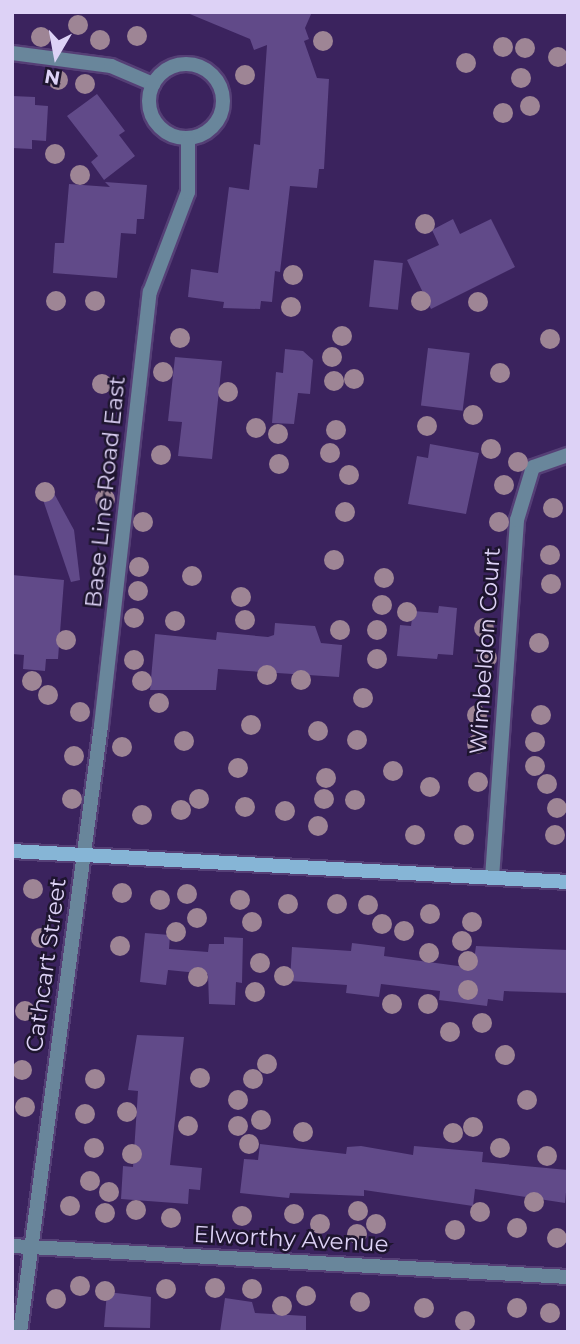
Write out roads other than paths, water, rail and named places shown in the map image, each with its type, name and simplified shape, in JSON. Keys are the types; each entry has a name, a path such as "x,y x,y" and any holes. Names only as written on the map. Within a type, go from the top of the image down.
{"street":[{"path":"12,53 111,66 153,84"},
{"path":"185,64 204,68 218,81 224,99 220,118 207,133 188,139 169,135 155,122 149,103 153,84 166,70 185,64"},
{"name":"Base Line Road East","path":"85,855 150,292 188,192 188,139"},
{"name":"Wimbeldon Court","path":"492,878 517,520 533,467 568,455"},
{"path":"12,851 568,882"},
{"name":"Cathcart Street","path":"20,1332 85,855"},
{"name":"Elworthy Avenue","path":"12,1246 568,1277"}]}
